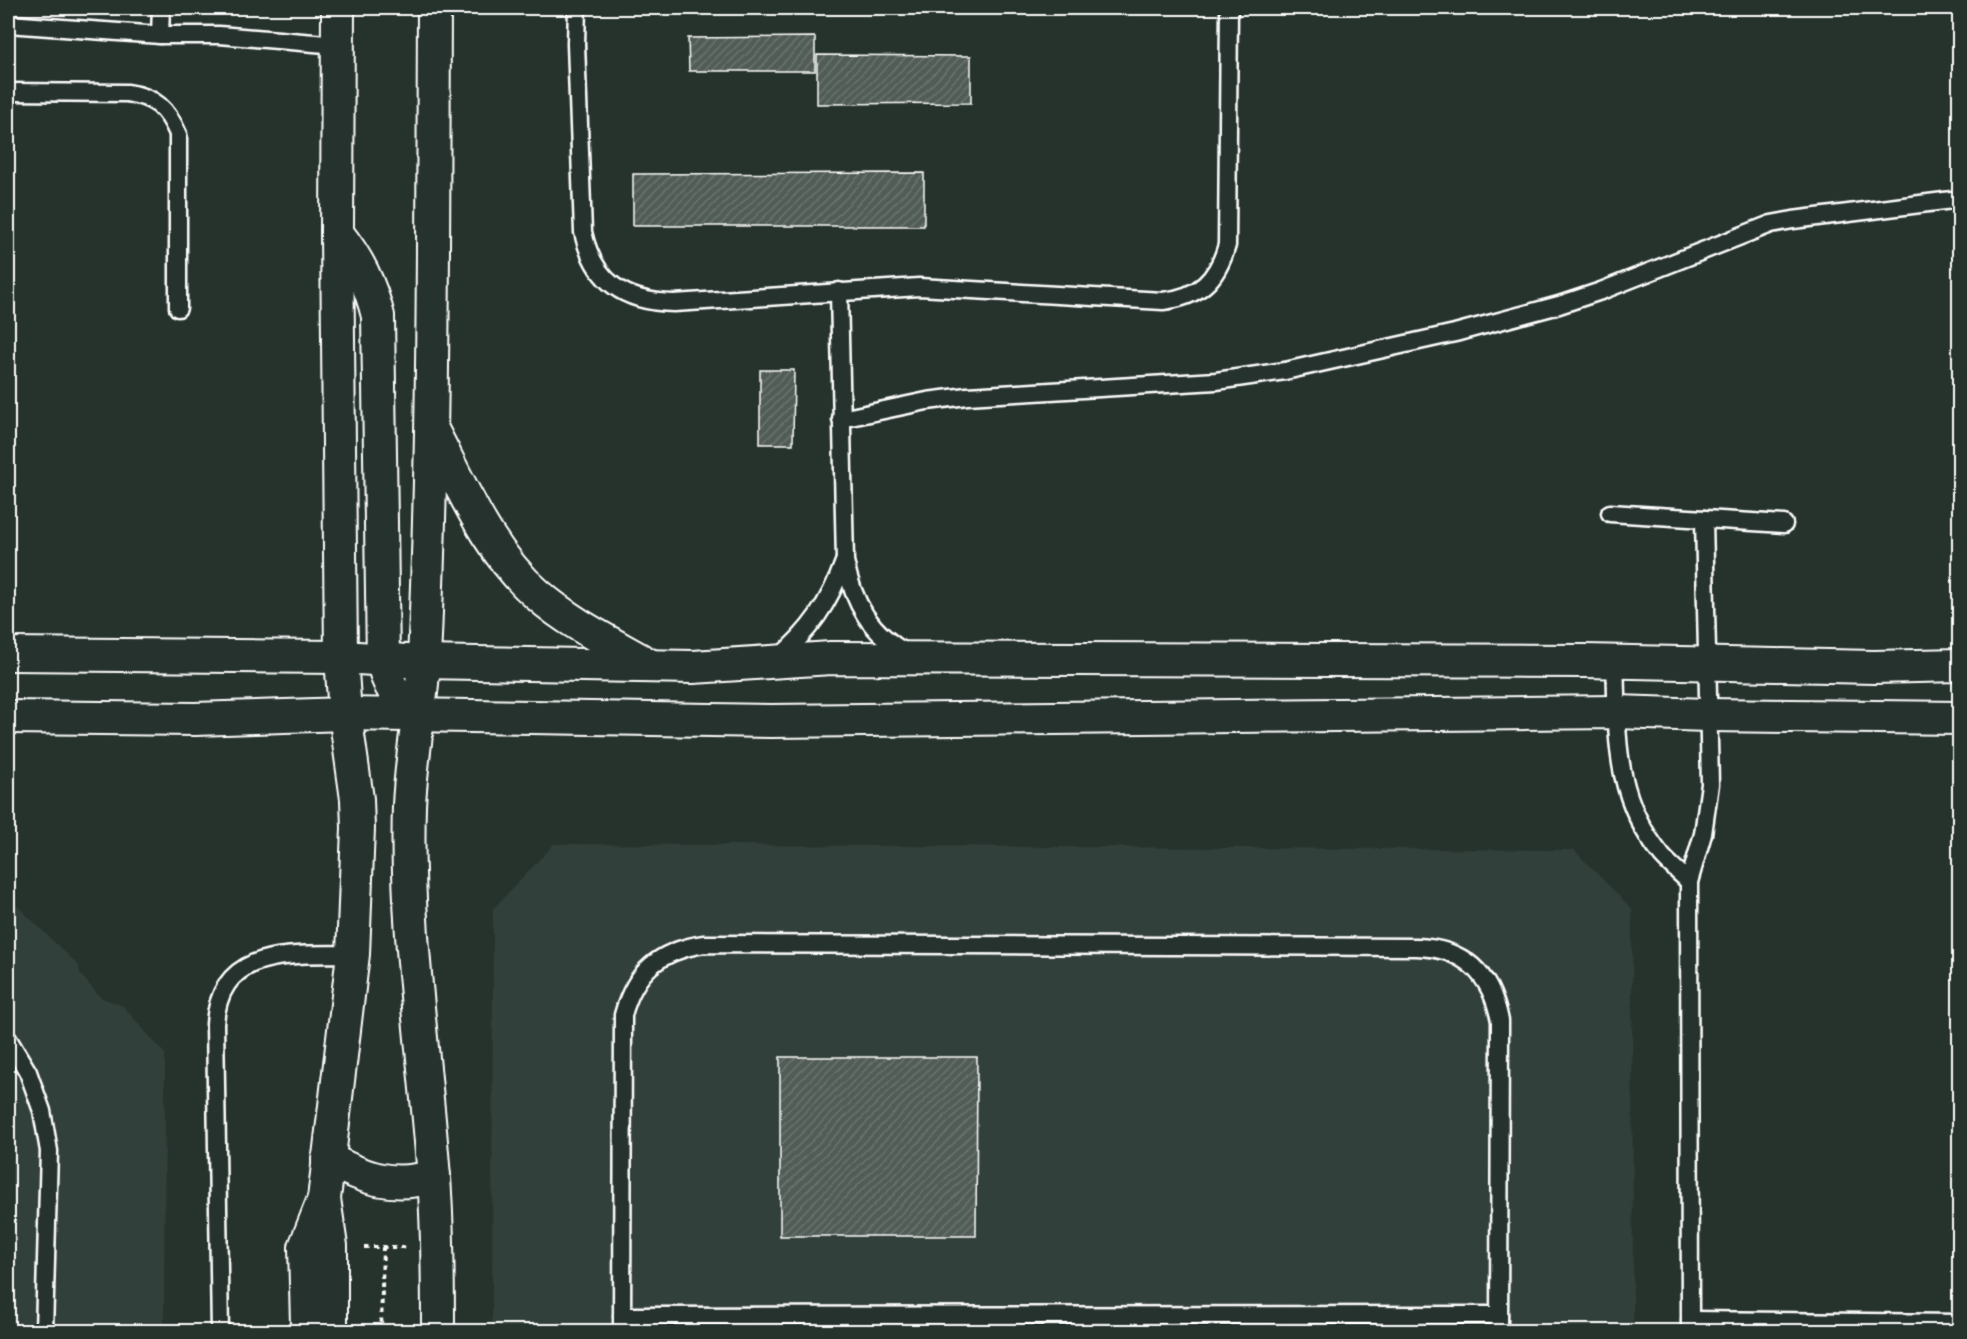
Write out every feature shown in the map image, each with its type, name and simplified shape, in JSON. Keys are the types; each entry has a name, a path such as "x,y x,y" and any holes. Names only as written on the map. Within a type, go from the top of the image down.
{"street":[{"path":"328,1332 331,1324 331,1246 324,1199 353,954 358,828 357,798 345,714 341,657 337,233 338,8"},
{"path":"434,8 433,327 423,662 420,716 409,805 410,904 439,1247 438,1332"},
{"path":"337,233 352,251 364,272 378,316 383,660 390,687 398,699 420,716"},
{"path":"430,428 494,544 522,579 557,609 651,667"},
{"path":"8,654 341,657 423,662 651,667 723,666 776,660 831,658 1615,661 1874,667 1959,665"},
{"path":"8,717 195,719 345,714 783,721 1617,712 1959,718"},
{"path":"328,1159 354,1172 385,1181 401,1183 434,1176"},
{"path":"310,1332 305,1247 324,1199"}],"lane":[{"path":"160,35 161,8"},
{"path":"577,8 576,44 583,232 587,250 595,266 622,292 657,303 919,286 1163,301 1192,294 1216,273 1227,245 1229,8"},
{"path":"8,24 160,35 219,35 338,45"},
{"path":"8,92 126,93 154,100 164,109 178,134 178,308"},
{"path":"841,419 927,401 967,396 1216,381 1285,370 1455,333 1558,305 1602,291 1771,224 1959,200"},
{"path":"839,291 845,561 849,582 856,602 882,636 899,649 918,658"},
{"path":"1610,513 1784,524"},
{"path":"1704,519 1710,784 1703,834 1689,882 1690,1326 1959,1323"},
{"path":"776,660 800,638 825,606 845,561"},
{"path":"1615,661 1618,758 1627,793 1642,827 1663,856 1689,882"},
{"path":"704,944 1416,946 1433,947 1451,952 1480,972 1497,1004 1500,1021 1499,1323 622,1324 623,1015 628,996 638,979 651,965 667,954 685,947 704,944"},
{"path":"220,1332 215,1024 216,1008 221,993 230,979 255,961 271,957 353,954"},
{"path":"8,1039 28,1072 42,1110 49,1151 44,1332"}],"path":[{"path":"331,1246 439,1247"},
{"path":"381,1332 383,1247"}],"shaded area":[{"path":"554,844 1574,850 1632,909 1633,1331 492,1332 493,909"},
{"path":"8,897 79,966 80,974 100,997 123,1006 165,1054 164,1331 8,1331"}],"building":[{"path":"815,37 815,71 689,71 688,38"},
{"path":"817,55 971,56 971,103 817,104"},
{"path":"924,173 924,226 633,226 633,174"},
{"path":"760,370 794,370 793,444 760,444"},
{"path":"780,1057 977,1057 976,1236 780,1236"}]}
